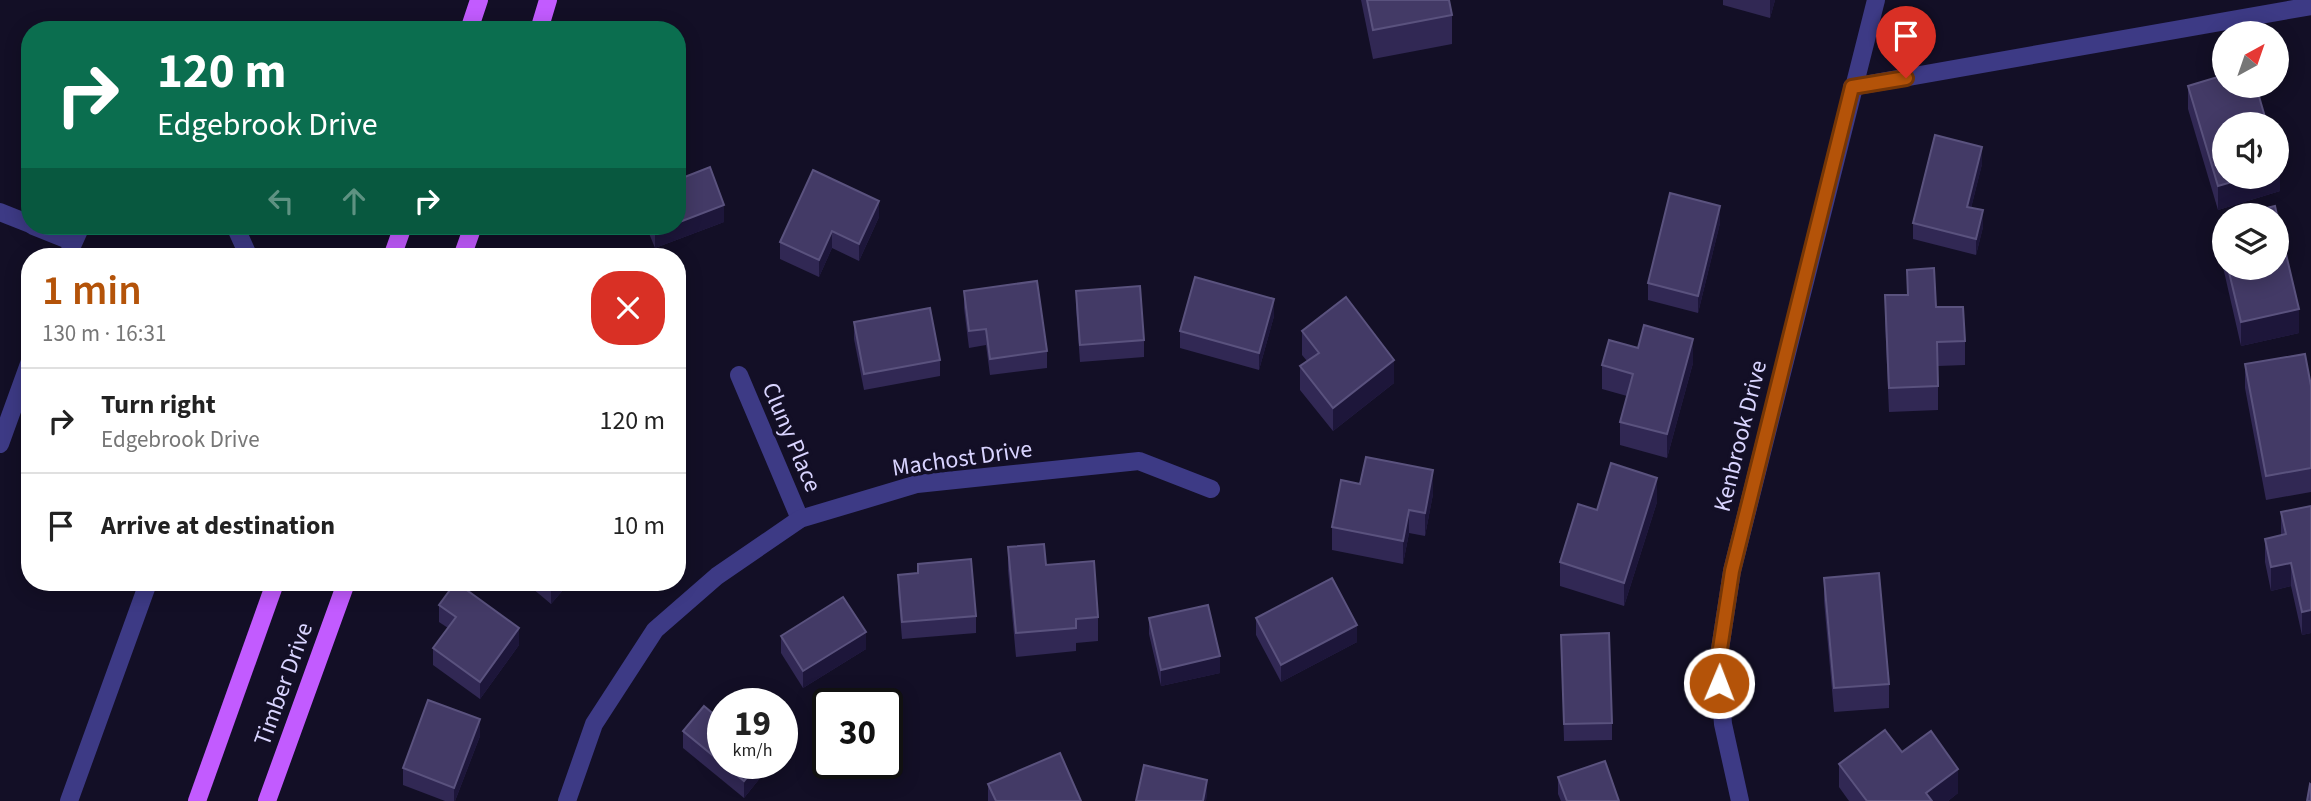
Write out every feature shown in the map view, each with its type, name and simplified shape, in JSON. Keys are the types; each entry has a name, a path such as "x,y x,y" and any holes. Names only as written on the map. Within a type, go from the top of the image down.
{"main road":[{"path":"472,21 479,0"},
{"path":"542,21 548,0"},
{"name":"Timber Drive","path":"197,801 272,591"},
{"name":"Timber Drive","path":"267,801 343,591"}],"street":[{"name":"Kenbrook Drive","path":"1740,801 1723,724 1718,662 1732,571 1876,0"},
{"path":"1852,87 2311,6"},
{"path":"0,212 21,221"},
{"path":"56,235 74,242"},
{"name":"Cluny Place","path":"739,375 800,519"},
{"path":"0,444 21,387"},
{"name":"Machost Drive","path":"567,801 594,724 655,630 717,576 800,519 917,484 1139,461 1211,489"},
{"path":"69,801 145,591"}],"building":[{"path":"1367,0 1449,0 1452,15 1373,30"},
{"path":"2212,79 2212,98 2259,98 2264,112 2212,112 2212,166 2188,86"},
{"path":"1935,135 1982,147 1967,207 1983,210 1976,239 1913,223"},
{"path":"710,167 724,205 686,220 686,176"},
{"path":"813,170 879,201 859,244 832,231 819,260 780,242"},
{"path":"1670,193 1720,206 1698,296 1648,283"},
{"path":"2289,267 2299,309 2241,322 2231,280 2289,280"},
{"path":"1934,268 1936,307 1963,307 1965,341 1937,342 1938,386 1889,388 1885,295 1908,295 1907,270"},
{"path":"1195,277 1274,299 1259,353 1180,331"},
{"path":"1037,281 1047,351 990,359 986,329 969,331 964,291"},
{"path":"1140,286 1144,340 1080,345 1076,291"},
{"path":"1346,297 1394,360 1333,408 1300,366 1319,353 1302,331"},
{"path":"930,308 940,360 864,374 854,322"},
{"path":"1644,325 1693,339 1667,434 1620,422 1633,374 1602,365 1609,340 1638,348"},
{"path":"2305,354 2311,386 2311,468 2266,476 2245,364"},
{"path":"1366,457 1433,470 1425,513 1409,510 1403,541 1332,527 1341,480 1360,484"},
{"path":"1611,463 1657,478 1624,583 1560,562 1578,504 1597,510"},
{"path":"2311,506 2311,610 2302,612 2291,563 2271,567 2265,539 2286,534 2281,512"},
{"path":"1044,544 1046,565 1094,561 1098,617 1076,619 1076,628 1016,633 1008,547"},
{"path":"971,559 976,616 902,622 898,575 918,573 918,564"},
{"path":"1879,573 1889,684 1834,688 1824,578"},
{"path":"1332,578 1357,625 1281,665 1256,618"},
{"path":"449,591 468,591 519,628 480,682 433,648 456,617 439,605"},
{"path":"843,597 866,632 803,671 781,636"},
{"path":"1208,605 1220,656 1161,670 1149,618"},
{"path":"1609,633 1612,723 1564,724 1561,635"},
{"path":"428,700 480,719 454,788 403,768"},
{"path":"704,706 707,709 707,751 683,731"},
{"path":"1885,730 1902,752 1931,731 1958,769 1926,793 1932,801 1867,801 1839,764"},
{"path":"1060,753 1081,801 996,801 988,784"},
{"path":"1605,761 1619,801 1567,801 1558,777"},
{"path":"1144,765 1207,780 1203,801 1136,801"},
{"path":"2310,784 2311,801 2307,801"}],"route":[{"path":"1719,683 1718,662 1732,571 1852,87 1906,78"}]}
